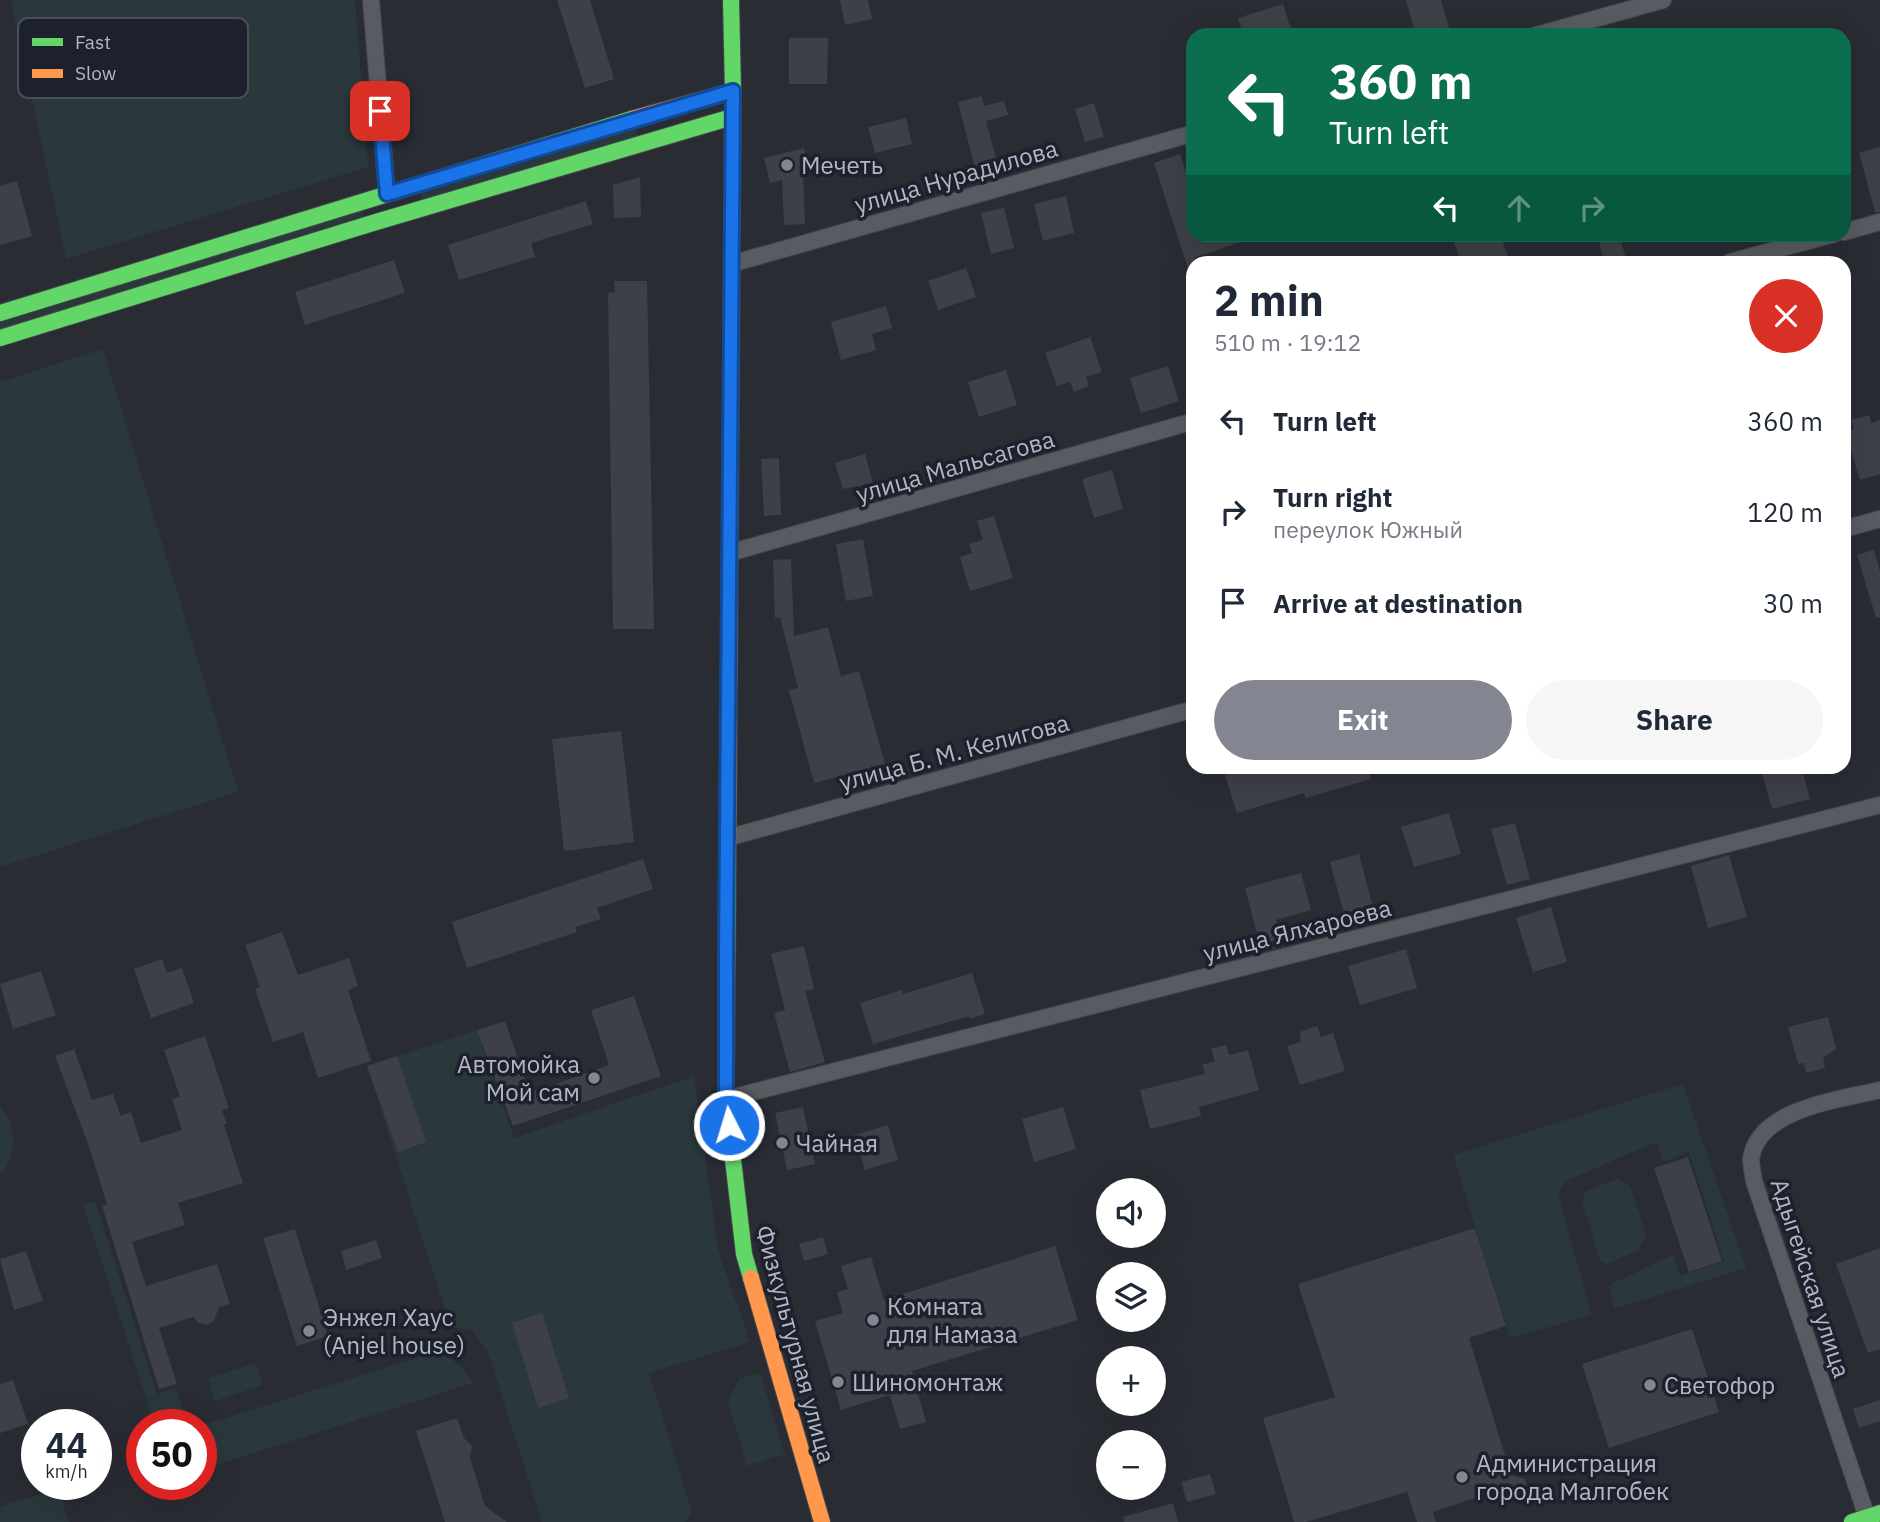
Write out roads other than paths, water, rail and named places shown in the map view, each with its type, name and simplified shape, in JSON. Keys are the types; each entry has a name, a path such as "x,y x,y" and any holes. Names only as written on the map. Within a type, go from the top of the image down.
{"main road":[{"name":"Физкультурная улица","path":"731,0 733,91 726,1099 744,1254 822,1522"},
{"path":"0,313 733,91"},
{"path":"0,338 363,226 732,117"}],"street":[{"path":"371,0 387,194"},
{"path":"1562,28 1663,0"},
{"name":"улица Нурадилова","path":"731,264 1186,135"},
{"path":"1851,230 1880,222"},
{"path":"1752,256 1804,242"},
{"name":"улица Мальсагова","path":"729,553 1186,423"},
{"path":"1851,527 1880,519"},
{"name":"улица Б. М. Келигова","path":"727,838 1186,711"},
{"name":"улица Ялхароева","path":"726,1099 1880,805"},
{"name":"Адыгейская улица","path":"1866,1518 1754,1181 1751,1159 1757,1140 1784,1116 1880,1090"}],"place":[{"name":"Мечеть","path":"787,165"},
{"name":"Автомойка Мой сам","path":"594,1078"},
{"name":"Чайная","path":"782,1143"},
{"name":"Комната для Намаза","path":"873,1320"},
{"name":"Энжел Хаус (Anjel house)","path":"309,1331"},
{"name":"Шиномонтаж","path":"838,1382"},
{"name":"Светофор","path":"1650,1385"},
{"name":"Администрация города Малгобек","path":"1462,1477"}]}
